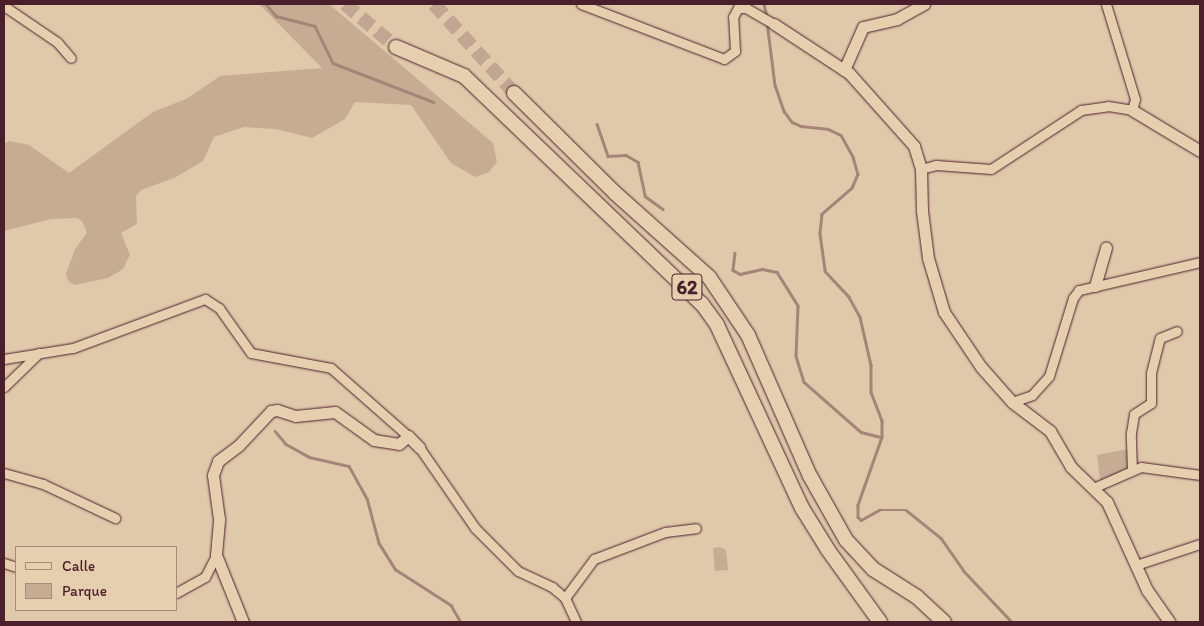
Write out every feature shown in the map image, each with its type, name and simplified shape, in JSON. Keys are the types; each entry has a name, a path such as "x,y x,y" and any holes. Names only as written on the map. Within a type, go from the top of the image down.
{"highway":[{"name":"62","path":"396,47 464,76 702,304 717,325 802,508 828,550 880,622"},
{"name":"62","path":"514,93 609,186 709,277 748,335 810,476 846,540 873,570 917,598 944,622"}],"street":[{"path":"581,4 724,58 735,50 733,17 736,10 746,8 844,70 906,135 917,151 921,169 926,251 944,312 981,367 1012,402 1050,431 1068,464 1107,502 1147,590 1169,622"},
{"path":"844,70 863,27 897,19 924,4"},
{"path":"1106,4 1135,99 1132,110"},
{"path":"4,6 57,42 71,58"},
{"path":"921,169 936,165 991,169 1081,110 1108,106 1132,110 1200,150"},
{"path":"1094,286 1106,248"},
{"path":"1012,402 1032,396 1049,376 1073,298 1083,287 1200,262"},
{"path":"4,359 72,348 205,300 219,308 243,346 251,353 331,368 419,448 474,528 518,571 552,587 565,598 576,622"},
{"path":"1132,470 1131,434 1134,414 1151,404 1151,373 1160,338 1177,331"},
{"path":"4,387 39,353"},
{"path":"178,592 204,577 216,555 219,519 214,468 271,411 280,410 300,416 330,410 374,440 399,444 408,436"},
{"path":"1093,488 1132,470 1151,467 1200,475"},
{"path":"4,473 43,484 115,518"},
{"path":"565,598 594,559 665,532 696,528"},
{"path":"1136,566 1200,544"},
{"path":"216,555 243,622"}],"green space":[{"path":"259,4 329,4 493,143 497,162 489,172 475,177 451,163 411,105 355,102 345,119 312,138 276,129 244,127 214,137 203,161 174,178 141,190 136,196 137,224 121,233 130,255 123,269 108,278 75,285 69,282 66,274 75,249 87,233 82,221 77,218 51,219 4,231 4,144 9,141 29,145 69,173 153,112 188,98 220,76 322,68"},
{"path":"1128,449 1130,468 1100,481 1097,455"},
{"path":"720,547 726,550 728,570 715,571 713,548"}],"waterway":[{"path":"266,4 276,16 315,26 333,63 434,102"},
{"path":"764,4 767,17"},
{"path":"767,22 775,85 784,111 792,122 801,126 828,129 841,135 853,157 858,174 852,188 822,214 820,234 825,271 849,297 860,317 871,365 871,392 882,421 882,437 858,505 858,517 861,520 879,510 906,510 941,538 963,570 1012,622"},
{"path":"597,124 608,156 626,155 638,162 645,196 663,209"},
{"path":"735,253 733,270 740,274 762,269 777,272 798,306 796,356 804,382 861,432 881,437"},
{"path":"275,431 286,444 309,457 349,466 367,498 379,543 395,569 451,605 461,622"}],"tunnel":[{"path":"345,4 396,47"},
{"path":"434,4 514,93"}]}
